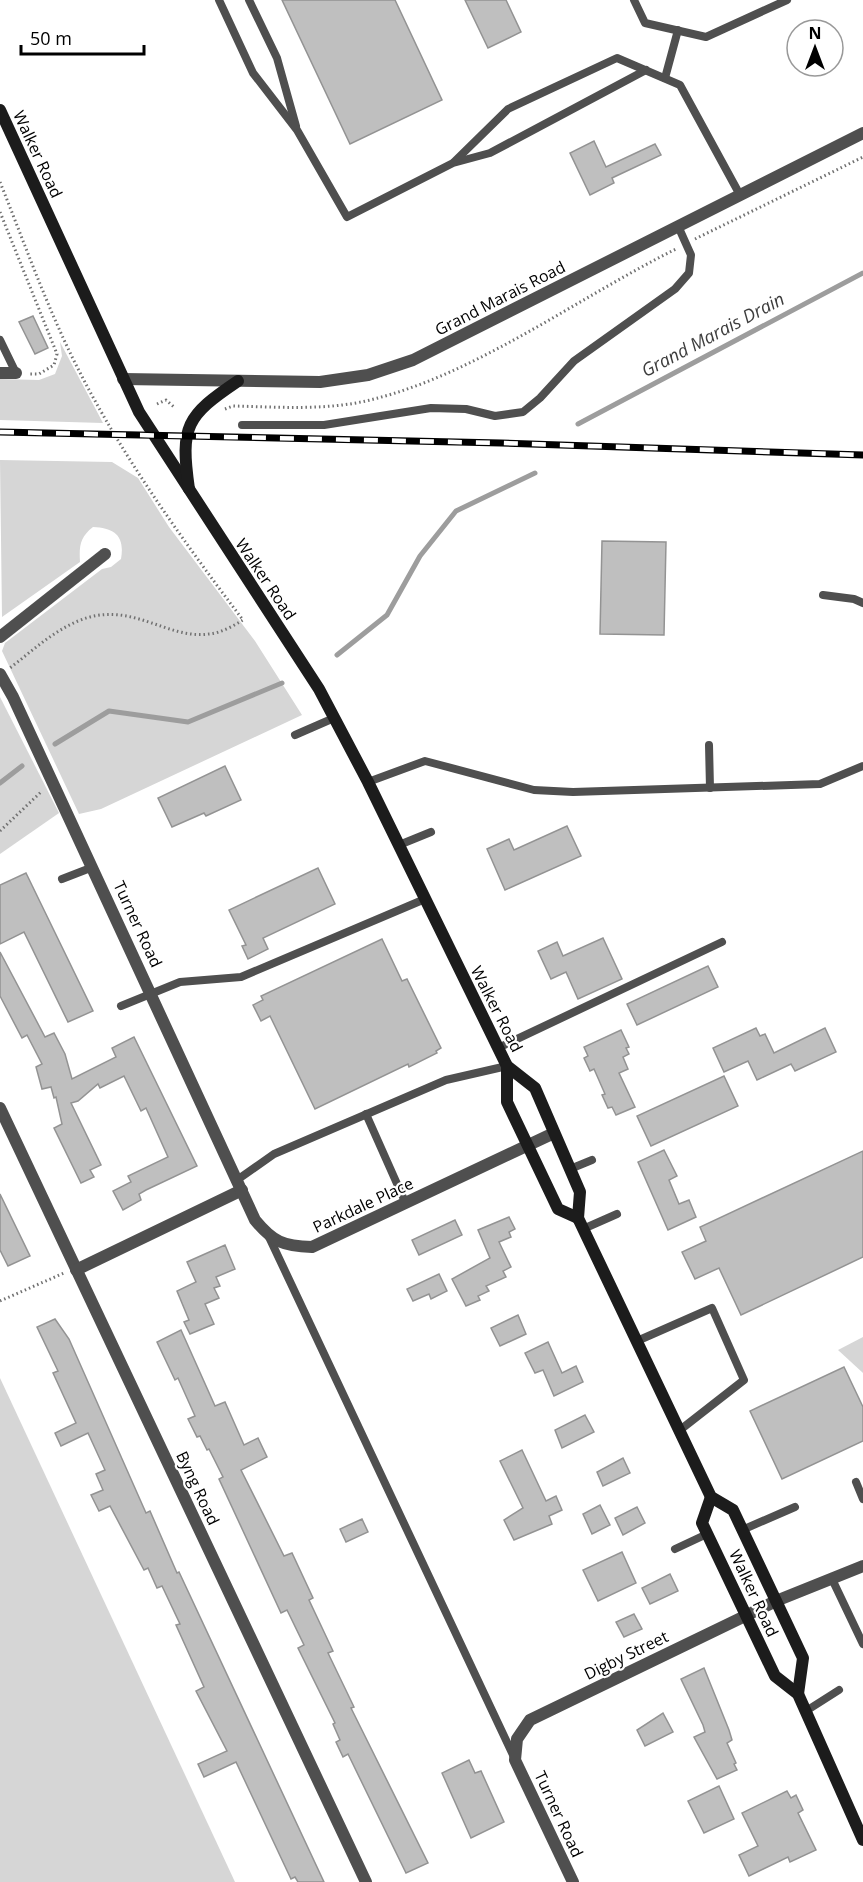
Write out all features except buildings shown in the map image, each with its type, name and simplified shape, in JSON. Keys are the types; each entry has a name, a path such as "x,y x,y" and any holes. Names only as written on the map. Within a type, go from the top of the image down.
{"main road":[{"name":"Walker Road","path":"0,110 139,412 189,493 286,636 368,782 507,1066 535,1088 580,1192 581,1223 711,1497 733,1510 803,1658 798,1694"},
{"path":"189,493 184,455 186,433 193,417 211,399 238,381"},
{"name":"Walker Road","path":"507,1066 507,1102 558,1209 581,1223"},
{"name":"Walker Road","path":"711,1497 702,1523 775,1676 798,1694 863,1840"}],"street":[{"name":"Grand Marais Road","path":"123,379 320,382 368,375 413,360 863,134"},
{"path":"0,373 16,373"},
{"path":"0,637 105,554"},
{"name":"Turner Road","path":"5,671 13,697 239,1185"},
{"name":"Byng Road","path":"0,1108 366,1882"},
{"name":"Parkdale Place","path":"269,1237 290,1246 312,1247 554,1133"},
{"path":"76,1270 239,1185 255,1220 269,1237"},
{"name":"Digby Street","path":"515,1760 517,1739 530,1720 776,1601 863,1566"},
{"name":"Turner Road","path":"515,1760 573,1882"}],"lane":[{"path":"219,0 253,73 297,130 347,217 453,163 490,153 646,70"},
{"path":"249,0 277,58 297,130"},
{"path":"634,0 645,23 706,37 787,0"},
{"path":"665,78 678,30"},
{"path":"453,163 508,109 617,58 680,85 740,195"},
{"path":"242,425 324,425 431,408 466,409 495,416 523,412 540,398 574,361 675,290 689,273 691,255 678,226"},
{"path":"0,340 16,373"},
{"path":"823,595 854,599 863,603"},
{"path":"296,735 334,718"},
{"path":"709,745 710,788"},
{"path":"368,782 425,761 534,790 573,792 820,784 861,769 863,766"},
{"path":"399,845 431,832"},
{"path":"62,879 93,867"},
{"path":"121,1006 180,982 241,977 424,900"},
{"path":"498,1048 722,942"},
{"path":"239,1185 274,1154 446,1080 507,1066"},
{"path":"366,1114 406,1204"},
{"path":"570,1169 592,1160"},
{"path":"581,1223 617,1214"},
{"path":"269,1237 515,1760"},
{"path":"637,1341 712,1308 744,1380 680,1430"},
{"path":"856,1482 863,1499"},
{"path":"742,1530 795,1507"},
{"path":"675,1549 707,1534"},
{"path":"832,1579 863,1644"},
{"path":"806,1712 839,1690"}],"path":[{"path":"693,240 863,157"},
{"path":"0,183 60,331 92,394 168,516 243,620 209,634 185,633 137,617 109,615 80,620 49,637 5,671"},
{"path":"0,212 57,354 54,365 39,374 16,373"},
{"path":"622,276 680,247"},
{"path":"161,391 174,407"},
{"path":"157,404 166,400"},
{"path":"0,831 42,794 37,783"},
{"path":"0,1301 55,1276"}],"shaded area":[{"path":"60,342 103,423 0,420 0,379 39,380 55,374 62,356"},
{"path":"0,460 112,462 138,478 169,527 255,641 302,715 101,809 79,814 2,651 5,643 102,569 111,567 121,559 120,539 107,529 93,527 85,534 81,542 80,562 2,617"},
{"path":"0,697 59,813 0,854"},
{"path":"863,1337 863,1373 838,1350"},
{"path":"0,1378 235,1882 0,1882"}],"waterway":[{"name":"Grand Marais Drain","path":"578,424 863,273"},
{"name":"Grand Marais Drain","path":"337,655 387,615 420,556 456,511 535,473"},
{"name":"Grand Marais Drain","path":"55,744 109,711 188,722 282,683"},
{"name":"Grand Marais Drain","path":"0,783 22,766"}],"railway":[{"path":"0,432 501,443 863,455"}]}
